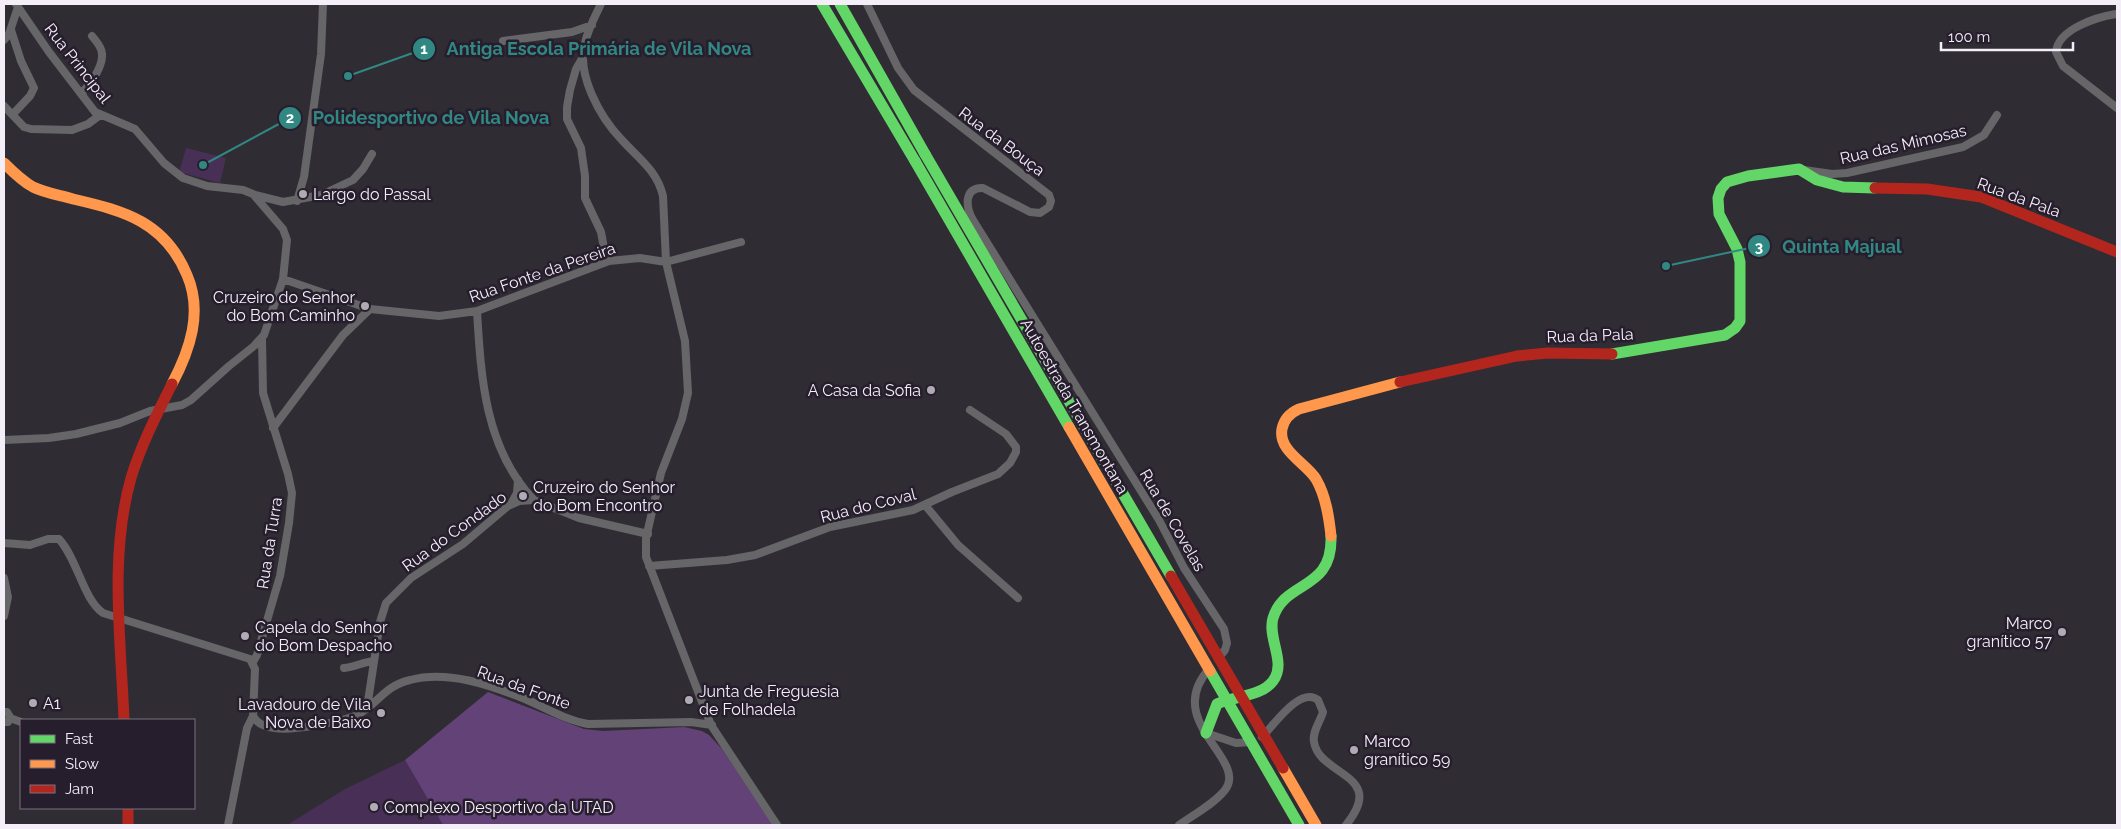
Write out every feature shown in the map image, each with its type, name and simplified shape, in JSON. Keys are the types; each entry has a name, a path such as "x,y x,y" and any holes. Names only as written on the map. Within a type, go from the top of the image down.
{"main road":[{"name":"Autoestrada Transmontana","path":"822,4 915,161 1299,825"},
{"name":"Autoestrada Transmontana","path":"840,4 1316,825"},
{"path":"4,162 23,181 35,188 137,218 158,232 179,256 186,269 193,293 194,325 186,355 143,444 123,512 118,556 124,719"},
{"name":"Rua da Pala","path":"1206,733 1217,704 1261,689 1272,682 1278,670 1272,627 1275,613 1285,601 1322,573 1330,559 1332,548 1330,531 1318,483 1282,440 1282,426 1288,416 1299,409 1402,382 1517,356 1548,353 1615,354 1725,335 1735,328 1740,320 1740,262 1737,249 1718,212 1721,189 1730,181 1744,176 1793,169 1802,170 1817,180 1840,187 1927,189 1978,196 2117,252"},
{"path":"128,809 128,825"}],"street":[{"path":"297,200 304,178 321,54 323,4"},
{"path":"601,4 585,43 583,70 589,87 606,121 621,139 646,163 661,187 666,262 685,341 688,393 682,419 663,467 645,547 649,566 712,726 778,825"},
{"name":"Rua da Bouça","path":"867,4 898,68 914,90 1044,190 1050,198 1048,209 1043,213 1037,214 986,189 978,188 970,193 967,202 973,220"},
{"path":"4,40 11,30 17,5"},
{"name":"Rua Principal","path":"17,5 81,94 100,115 134,129 164,163 183,178 207,186 243,190 280,202 297,200 321,195 346,184 359,174 372,154"},
{"path":"2116,14 2100,16 2084,23 2062,40 2056,52 2063,66 2117,108"},
{"path":"503,41 572,32 592,25"},
{"path":"11,30 21,61 34,88 30,96 13,114"},
{"path":"81,94 92,81 102,57 101,49 92,36"},
{"path":"583,57 576,69 570,90 567,119 581,148 585,176 584,198 601,232 604,263"},
{"path":"4,106 28,129 66,130 83,126 100,115"},
{"name":"Rua das Mimosas","path":"1802,170 1832,174 1846,173 1957,148 1982,137 1997,115"},
{"path":"4,440 49,438 76,434 120,423 160,408 182,405 191,400 262,339 283,279 286,237 280,225 253,194"},
{"name":"Rua de Covelas","path":"973,220 1156,514 1184,568 1224,629 1227,647 1201,679 1195,694 1196,714 1226,766 1229,776 1227,786 1219,796 1179,825"},
{"path":"666,262 741,242"},
{"name":"Rua Fonte da Pereira","path":"283,279 370,309 430,316 477,311 604,263 640,258 666,262"},
{"path":"273,428 343,335 370,309"},
{"path":"477,311 488,416 504,455 518,480 534,500 579,518 648,534"},
{"name":"Rua da Turra","path":"228,825 247,728 253,716 254,662 280,576 291,503 288,474 262,386 262,339"},
{"name":"Rua do Coval","path":"649,566 727,560 771,551 830,527 906,512 998,474 1008,466 1016,452 1016,447 1008,437 970,410"},
{"path":"511,504 517,493 518,480"},
{"name":"Rua do Condado","path":"367,708 381,616 390,598 411,578 463,544 498,512 511,504 534,500"},
{"path":"925,505 958,546 1018,598"},
{"path":"4,543 30,545 48,539 59,539 75,562 94,605 103,613 240,654 254,662"},
{"path":"4,578 8,597 4,616"},
{"path":"344,668 374,661"},
{"name":"Rua da Fonte","path":"253,716 262,724 286,729 327,722 354,716 397,684 411,680 440,678 480,683 524,699 576,722 588,724 691,722 712,726"},
{"path":"1206,733 1236,743 1250,743 1258,740 1300,698 1306,696 1315,698 1321,704 1323,712 1314,735 1315,745 1323,757 1352,782 1359,796 1355,812 1346,825"},
{"path":"4,712 9,713 7,720 20,722"}],"shaded area":[{"path":"186,148 226,158 220,183 179,172"},
{"path":"488,692 584,729 603,731 684,727 702,731 709,735 722,749 773,825 443,825 405,760"},
{"name":"Complexo Desportivo da UTAD","path":"405,760 443,825 287,825 345,789"}],"traffic: fast":[{"path":"822,4 915,161"},
{"path":"840,4 925,154"},
{"path":"925,154 1171,576"},
{"path":"915,161 1069,427"},
{"path":"1612,354 1725,335 1735,328 1740,321 1740,262 1737,249 1719,214 1718,198 1721,189 1727,182 1748,176 1799,169 1817,180 1843,187 1875,188"},
{"path":"1206,733 1217,704 1254,693 1268,686 1273,681 1277,674 1278,666 1272,634 1273,618 1279,606 1287,597 1317,576 1324,567 1330,554 1331,536"},
{"path":"1210,671 1299,825"}],"traffic: slow":[{"path":"4,163 33,187 126,214 155,231 167,242 178,257 187,275 194,303 194,317 189,344 172,384"},
{"path":"1331,536 1325,499 1312,473 1284,444 1282,437 1284,422 1290,414 1299,409 1400,382"},
{"path":"1069,427 1210,671"},
{"path":"1283,768 1316,825"}],"traffic: jam":[{"path":"1875,188 1927,189 1981,197 2117,252"},
{"path":"1400,382 1517,356 1548,353 1612,354"},
{"path":"124,719 118,568 124,508 131,478 140,454 172,384"},
{"path":"1171,576 1283,768"},
{"path":"128,809 128,825"}],"place":[{"name":"Antiga Escola Primária de Vila Nova","path":"348,76"},
{"name":"Polidesportivo de Vila Nova","path":"203,165"},
{"name":"Largo do Passal","path":"303,194"},
{"name":"Quinta Majual","path":"1666,266"},
{"name":"Cruzeiro do Senhor do Bom Caminho","path":"365,306"},
{"name":"A Casa da Sofia","path":"931,390"},
{"name":"Cruzeiro do Senhor do Bom Encontro","path":"523,496"},
{"name":"Marco granítico 57","path":"2062,632"},
{"name":"Capela do Senhor do Bom Despacho","path":"245,636"},
{"name":"Junta de Freguesia de Folhadela","path":"689,700"},
{"name":"A1","path":"33,703"},
{"name":"Lavadouro de Vila Nova de Baixo","path":"381,713"},
{"name":"Marco granítico 59","path":"1354,750"},
{"name":"Complexo Desportivo da UTAD","path":"374,807"}]}
